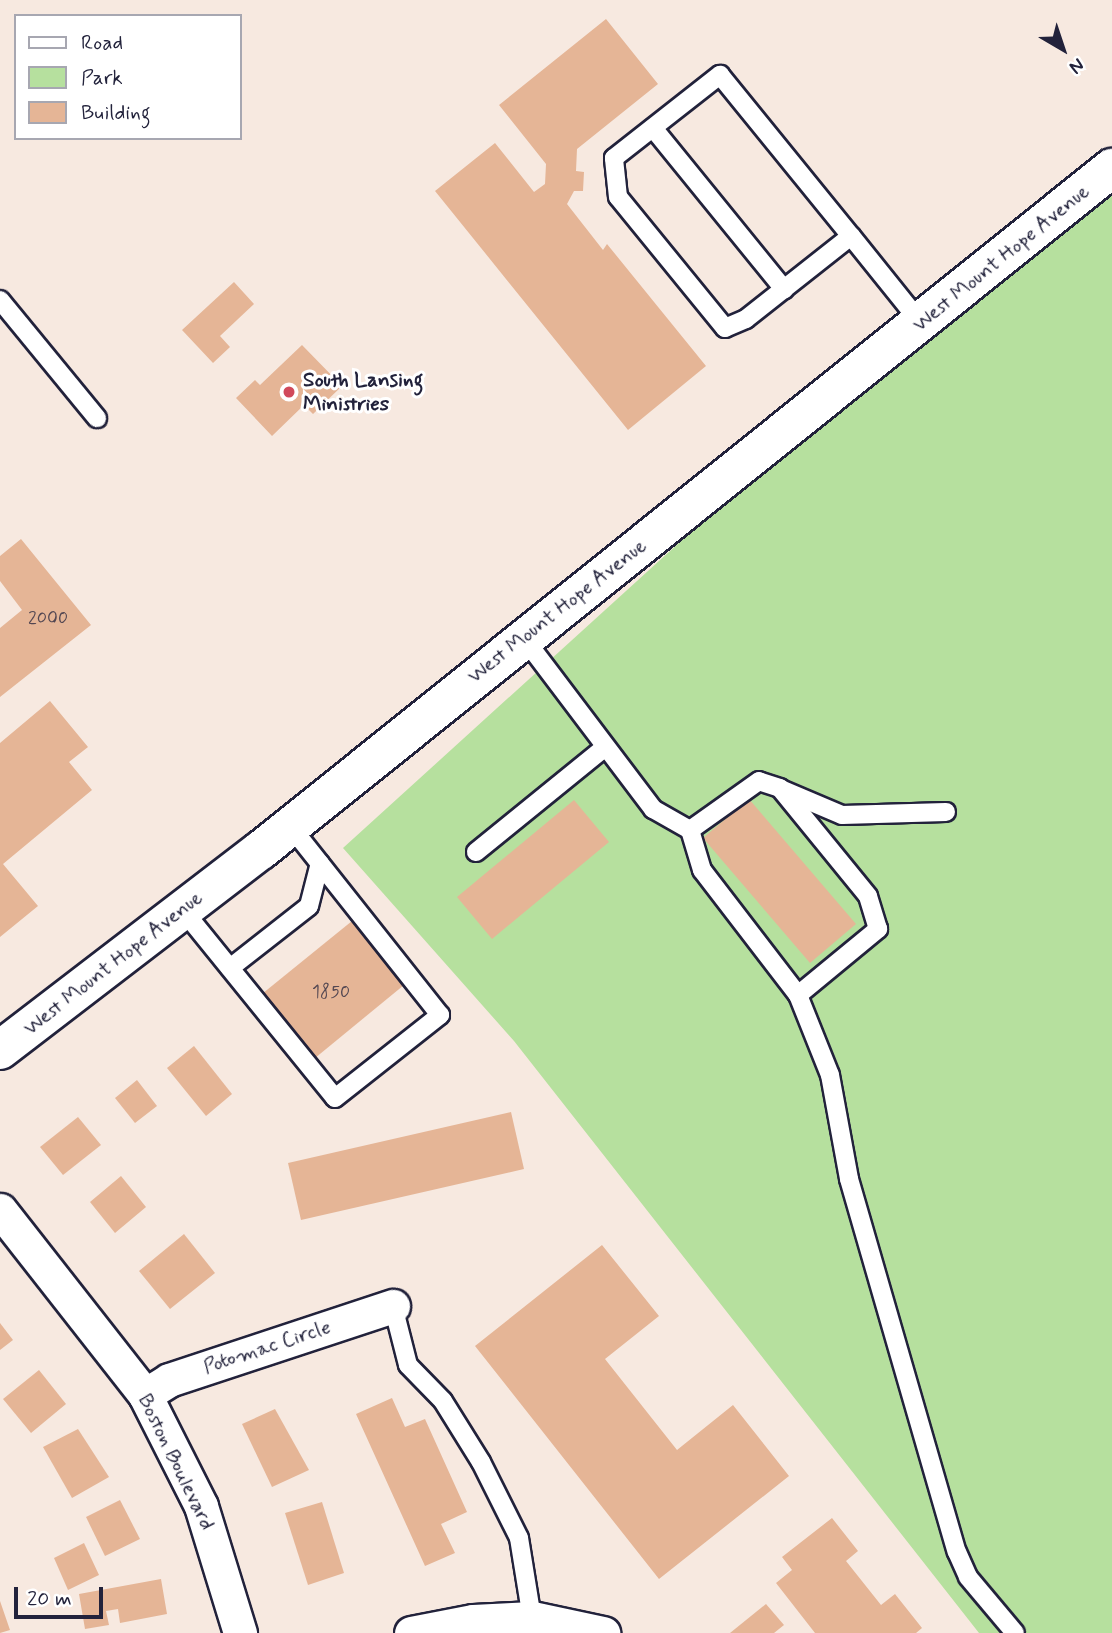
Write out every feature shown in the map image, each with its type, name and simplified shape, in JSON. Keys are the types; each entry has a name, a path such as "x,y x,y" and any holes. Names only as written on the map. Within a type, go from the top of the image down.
{"street":[{"name":"West Mount Hope Avenue","path":"0,1050 290,826 522,636 921,323 1112,168"},
{"name":"Boston Boulevard","path":"0,1210 145,1395 201,1506 240,1633"},
{"name":"Potomac Circle","path":"145,1395 169,1380 393,1306"},
{"path":"411,1633 473,1621 532,1618 603,1633"}],"lane":[{"path":"851,236 746,319 725,328 618,197 614,158 720,75 851,236 921,323"},
{"path":"653,128 784,289"},
{"path":"0,300 97,418"},
{"path":"522,636 604,748 653,809 690,830 702,870 798,995 830,1074 849,1179 957,1552 968,1577 1015,1633"},
{"path":"476,852 604,748"},
{"path":"690,830 759,781 842,815 946,812"},
{"path":"780,788 868,895 878,929 798,995"},
{"path":"182,909 335,1098 440,1015 290,826"},
{"path":"230,968 309,906 320,863"},
{"path":"393,1306 408,1365 443,1401 481,1462 519,1538 532,1618"}],"green space":[{"path":"1112,168 1112,1633 979,1633 514,1041 343,848 921,323"}],"building":[{"path":"606,19 658,84 577,149 576,171 584,172 583,191 574,191 567,204 603,250 607,244 706,366 628,430 435,191 495,143 534,192 545,184 546,164 499,105"},
{"path":"234,282 254,304 220,336 230,347 213,363 182,330"},
{"name":"South Lansing Ministries","path":"302,345 342,386 313,414 304,405 272,436 236,398 255,380 260,385"},
{"path":"21,539 91,625 0,697 0,628 22,610 0,581 0,556"},
{"path":"50,701 88,747 69,762 92,790 3,864 38,906 0,937 0,743"},
{"path":"749,799 856,924 810,963 703,838"},
{"path":"574,800 609,842 492,939 457,897"},
{"path":"352,921 404,985 309,1063 257,998"},
{"path":"194,1046 232,1094 206,1116 167,1068"},
{"path":"137,1080 157,1106 135,1123 115,1098"},
{"path":"511,1112 524,1169 301,1220 288,1163"},
{"path":"78,1117 101,1145 63,1175 40,1147"},
{"path":"121,1176 146,1207 115,1233 90,1202"},
{"path":"184,1234 215,1273 170,1309 139,1271"},
{"path":"602,1245 659,1316 605,1359 677,1450 733,1405 789,1476 659,1579 475,1346"},
{"path":"0,1323 13,1340 0,1350"},
{"path":"39,1370 66,1404 31,1433 3,1399"},
{"path":"392,1398 405,1427 425,1419 467,1512 441,1524 455,1553 425,1566 356,1414"},
{"path":"275,1409 309,1470 272,1487 242,1424"},
{"path":"78,1429 109,1477 72,1498 43,1447"},
{"path":"120,1500 140,1539 105,1556 86,1517"},
{"path":"322,1502 344,1573 308,1585 285,1513"},
{"path":"832,1518 858,1551 846,1561 881,1605 895,1594 922,1628 916,1633 815,1633 776,1583 792,1570 782,1557"},
{"path":"84,1543 99,1575 68,1590 54,1558"},
{"path":"161,1579 167,1614 120,1623 118,1609 106,1611 109,1625 85,1629 79,1594"},
{"path":"0,1601 10,1630 0,1633"},
{"path":"766,1604 784,1625 774,1633 730,1633"}],"place":[{"name":"South Lansing Ministries","path":"289,392"}]}
